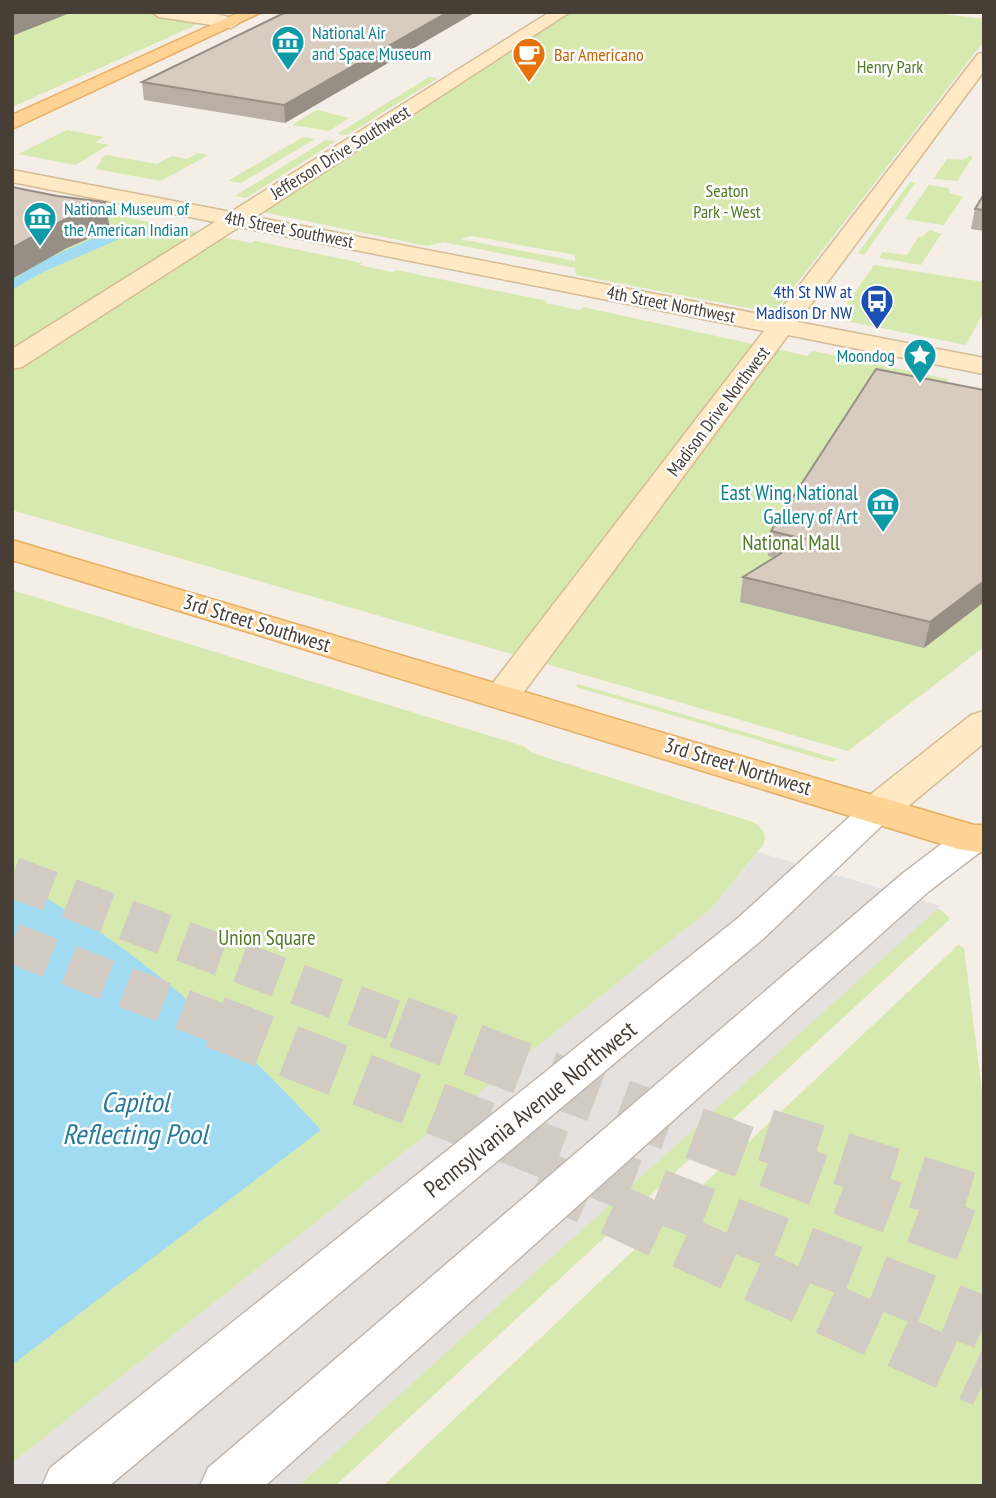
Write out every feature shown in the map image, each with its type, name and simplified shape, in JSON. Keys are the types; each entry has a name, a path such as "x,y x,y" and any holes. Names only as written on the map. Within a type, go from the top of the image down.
{"main road":[{"path":"12,123 254,12"},
{"name":"3rd Street Southwest","path":"12,550 502,696"},
{"name":"3rd Street Northwest","path":"502,696 981,839"}],"street":[{"path":"159,12 231,23"},
{"name":"Jefferson Drive Southwest","path":"12,360 562,12"},
{"name":"Madison Drive Northwest","path":"502,696 984,58"},
{"name":"4th Street Southwest","path":"12,176 400,251"},
{"name":"4th Street Northwest","path":"400,251 984,366"},
{"name":"Pennsylvania Avenue Northwest","path":"68,1486 751,928 880,808 984,723"},
{"path":"226,1486 915,883 981,839"}],"green space":[{"path":"59,12 143,12 205,21 12,107 12,31"},
{"name":"Seaton Park - West","path":"572,12 926,12 984,19 984,41 777,309 759,310 576,275 575,268 443,242 427,246 263,212","holes":["472,236 575,255 575,261 459,239"]},
{"path":"429,77 438,78 347,135 337,134"},
{"path":"317,110 349,118 329,131 292,125"},
{"path":"67,130 104,137 95,142 109,145 75,165 18,154"},
{"path":"303,137 315,139 241,183 228,181"},
{"path":"326,140 336,141 246,198 235,196"},
{"path":"198,153 208,155 161,181 95,169 102,160 100,159 106,155 157,164 172,156 187,159"},
{"path":"973,157 957,181 933,179 947,159 962,160"},
{"path":"910,182 916,182 864,255 858,253"},
{"path":"929,185 949,188 950,193 963,197 944,225 905,219"},
{"name":"National Mall","path":"12,194 251,243 255,241 580,310 583,307 808,356 812,351 948,379 946,384 984,392 984,647 848,751 12,510"},
{"path":"930,230 941,234 921,265 879,258 882,252 907,255 918,237"},
{"path":"874,265 984,282 984,311 966,345 836,319"},
{"name":"Union Square","path":"12,590 523,746 532,753 753,822 761,829 765,838 763,845 712,908 12,1463"},
{"path":"578,684 837,759 832,762 576,687"},
{"path":"938,908 949,920 335,1486 298,1486"},
{"path":"958,945 964,948 984,1108 984,1486 383,1486"}],"shaded area":[{"path":"758,852 941,906 298,1486 12,1486 12,1463 712,908"}],"water":[{"path":"117,228 126,233 117,240 43,272 12,290 12,280 42,261 94,238 99,232"},
{"name":"Capitol Reflecting Pool","path":"12,879 97,931 177,991 251,1058 321,1130 12,1365"}],"building":[{"name":"National Air and Space Museum","path":"286,12 448,12 284,105 142,82"},
{"path":"12,187 57,196 105,202 12,248"},
{"path":"984,194 984,210 975,209"},
{"name":"East Wing National Gallery of Art","path":"876,369 984,390 984,581 930,622 743,577 804,539 771,531"}],"tunnel":[{"path":"12,877 404,1024"},
{"path":"12,943 220,1024"},
{"path":"215,1022 984,1323"},
{"path":"399,1022 984,1242"},
{"path":"766,1135 984,1203"},
{"path":"540,1176 984,1381"}],"place":[{"name":"National Air and Space Museum","path":"288,72"},
{"name":"Bar Americano","path":"529,84"},
{"name":"National Museum of the American Indian","path":"40,248"},
{"name":"4th St NW at Madison Dr NW","path":"877,331"},
{"name":"Moondog","path":"920,385"},
{"name":"East Wing National Gallery of Art","path":"883,534"}],"park label":[{"name":"Henry Park","path":"890,66"}]}
